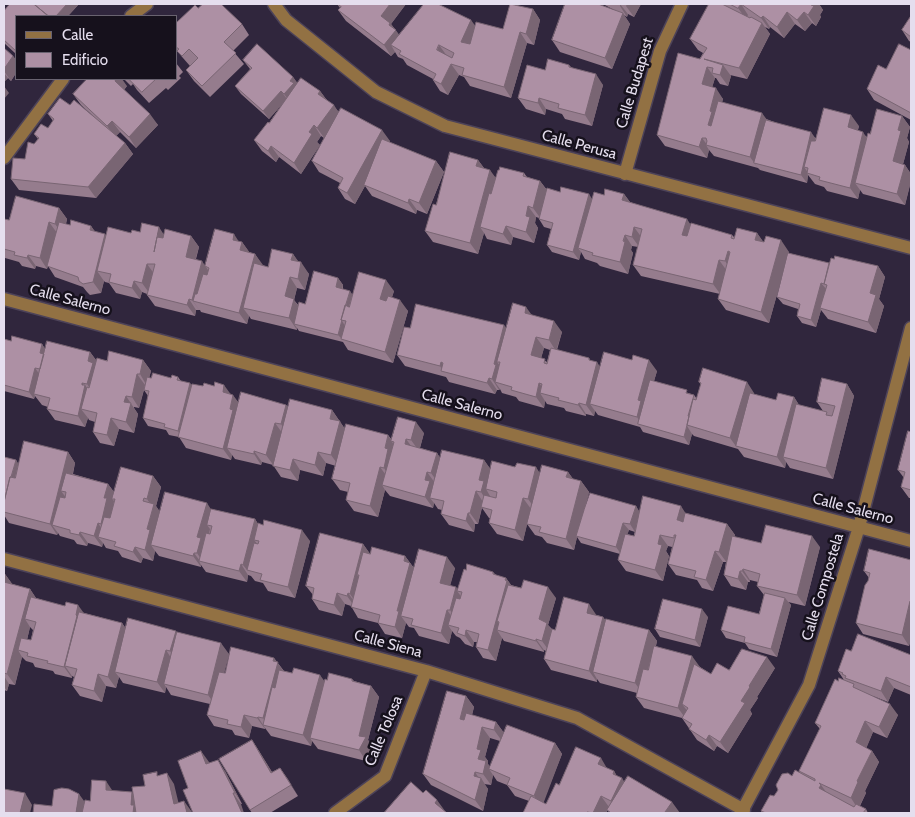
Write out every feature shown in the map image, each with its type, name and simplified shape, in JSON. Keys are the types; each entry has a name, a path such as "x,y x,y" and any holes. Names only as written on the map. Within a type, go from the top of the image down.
{"street":[{"path":"132,15 147,4"},
{"name":"Calle Perusa","path":"274,4 286,20 376,92 445,126 911,248"},
{"name":"Calle Budapest","path":"625,174 660,52 682,4"},
{"path":"4,158 62,80"},
{"name":"Calle Salerno","path":"4,299 911,541"},
{"name":"Calle Compostela","path":"742,812 809,685 859,527 911,328"},
{"name":"Calle Siena","path":"4,559 426,671 577,718 742,812"},
{"name":"Calle Tolosa","path":"335,813 385,776 426,671"}],"building":[{"path":"10,4 34,4 47,15 15,15 15,50 4,40 4,11"},
{"path":"34,4 67,4 57,15 48,15"},
{"path":"203,4 221,4 242,24 224,42 236,53 202,86 186,70 198,58 189,49 182,56 178,52 178,21 195,5 198,8"},
{"path":"337,4 390,4 381,16 396,30 384,45 338,10 341,7"},
{"path":"424,4 438,4 471,20 461,42 470,44 476,22 503,29 510,4 533,9 526,34 520,32 504,87 462,75 464,68 451,64 441,84 433,80 436,74 399,54 401,51 391,45","holes":["439,45 454,53 452,58 437,50"]},
{"path":"565,4 598,4 623,13 605,58 552,40"},
{"path":"709,4 722,4 762,23 739,68 704,59 723,65 720,75 712,73 713,68 707,67 702,84 716,88 708,125 711,126 718,101 762,113 750,157 706,145 706,138 702,138 699,147 657,135 678,53 700,59 707,48 690,39"},
{"path":"730,4 741,4 738,8"},
{"path":"741,4 812,4 814,6 808,15 804,12 797,20 787,12 777,27 763,16 761,18"},
{"path":"911,16 911,37 902,30"},
{"path":"257,44 293,77 290,81 294,83 284,94 281,91 263,111 235,86 252,68 243,60"},
{"path":"899,44 911,50 911,113 867,89 878,65 886,69"},
{"path":"4,48 13,56 4,69"},
{"path":"548,59 596,74 585,115 558,108 559,104 539,98 538,103 518,98 527,65 545,70"},
{"path":"301,78 320,91 318,94 334,105 317,128 314,125 309,132 312,134 294,163 271,146 268,151 254,140 269,123"},
{"path":"86,80 116,80 150,114 129,137 112,121 107,126 73,94"},
{"path":"130,80 155,80 142,92"},
{"path":"60,98 70,105 74,100 125,143 88,187 11,179 13,158 25,159 28,142 34,144 39,138 34,134 41,124 48,128 54,119 48,114"},
{"path":"341,108 382,130 347,193 338,188 343,178 312,161"},
{"path":"824,108 851,115 848,127 863,132 850,188 819,180 820,177 807,173 808,168 804,167 811,141 815,141"},
{"path":"877,109 902,116 898,130 901,131 893,161 905,165 897,194 855,183 868,133 870,134"},
{"path":"766,120 811,132 801,175 754,163"},
{"path":"382,139 436,161 419,203 409,199 408,203 364,185"},
{"path":"450,152 478,160 476,166 490,170 470,243 425,231 433,204 436,205"},
{"path":"500,167 524,173 523,176 540,181 533,208 528,206 526,216 530,217 526,232 506,226 503,234 480,227 489,193 491,194"},
{"path":"561,187 589,194 573,252 547,245 553,223 539,219 547,188 560,192"},
{"path":"605,189 624,194 622,200 687,219 682,235 687,236 691,223 732,235 731,238 734,239 737,228 757,233 755,240 764,242 766,236 781,240 761,312 718,299 730,252 728,251 725,261 719,260 713,284 633,265 642,229 634,227 632,237 625,235 620,262 592,255 593,253 578,248 594,192 604,195"},
{"path":"16,196 59,208 55,224 49,222 40,258 28,255 27,258 14,255 15,252 4,249 4,219 9,220"},
{"path":"71,220 91,226 90,230 105,234 93,282 83,284 79,281 78,277 47,266 59,222 70,225"},
{"path":"142,223 159,227 157,237 163,238 165,229 191,236 186,257 202,261 192,300 189,299 187,305 147,295 155,264 147,264 142,283 134,281 132,288 109,282 111,274 97,271 108,227 131,233 132,230 140,232"},
{"path":"215,229 234,234 233,240 242,242 240,250 255,254 239,313 193,301 203,274 207,275 209,268 205,266"},
{"path":"272,249 293,254 291,260 301,262 298,279 290,277 285,296 294,299 289,318 243,308 254,263 268,267"},
{"path":"788,253 829,263 824,284 821,283 811,320 797,316 800,304 777,297"},
{"path":"835,256 878,266 870,293 876,295 868,322 820,308 827,285 824,284 831,258 834,259"},
{"path":"314,271 338,278 336,287 350,291 338,335 294,324 299,302 305,304"},
{"path":"359,272 386,280 380,299 386,301 388,296 400,300 385,352 341,339 346,321 341,320 345,305 349,307"},
{"path":"513,303 526,307 525,313 554,321 549,340 536,337 531,355 545,359 544,363 547,364 551,348 597,362 586,405 558,400 559,398 540,393 542,384 539,383 536,397 511,390 512,387 495,382 500,362 497,362"},
{"path":"416,304 504,325 492,379 489,378 487,383 441,371 443,363 441,362 440,366 397,355 404,327 410,328"},
{"path":"12,336 42,344 40,353 44,354 40,369 35,368 29,392 4,385 4,339 11,341"},
{"path":"47,341 90,352 88,361 93,363 87,384 82,383 82,385 85,385 78,416 47,409 50,398 34,394"},
{"path":"109,351 143,360 140,374 137,374 132,397 126,396 124,402 131,403 126,422 111,418 107,435 93,432 97,413 81,409 97,358 107,361"},
{"path":"604,352 632,360 633,355 649,360 638,400 641,401 637,417 590,404"},
{"path":"703,368 747,382 730,438 687,425 693,399 696,400 701,383 699,382"},
{"path":"153,373 171,378 172,375 178,377 177,380 190,383 178,431 164,427 165,424 143,418 149,391 144,390 147,377 151,378"},
{"path":"822,378 847,384 826,468 783,457 796,404 827,412 826,415 832,416 835,406 817,402"},
{"path":"650,380 687,390 686,393 694,395 684,437 638,424"},
{"path":"215,382 224,385 223,392 233,395 230,409 233,410 223,449 178,437 192,384 203,386 204,383 214,386"},
{"path":"241,392 286,405 281,424 275,423 266,455 254,451 254,454 227,448"},
{"path":"750,393 776,400 778,393 794,397 777,457 736,446"},
{"path":"290,399 332,410 330,419 340,421 331,455 318,452 315,465 293,459 290,470 273,466"},
{"path":"398,417 416,422 411,440 406,439 405,444 437,453 431,473 427,472 425,480 430,481 425,497 382,485 394,442 391,441"},
{"path":"346,424 388,435 385,448 388,449 384,468 380,467 370,506 346,500 350,483 332,479"},
{"path":"908,431 911,432 911,490 901,487 905,472 898,470"},
{"path":"24,441 68,452 50,524 4,512 4,502 10,477 15,478"},
{"path":"442,450 484,460 479,480 484,481 481,492 476,491 466,521 441,514 444,501 430,498"},
{"path":"4,457 16,460 4,502"},
{"path":"492,461 515,467 517,463 536,467 528,499 523,498 515,530 489,523 492,510 481,507 484,495 496,498 497,492 486,489"},
{"path":"542,465 568,472 566,477 581,481 566,539 539,532 541,527 527,524"},
{"path":"121,467 153,476 147,499 144,498 143,501 154,504 147,529 150,530 145,550 135,547 133,552 114,546 116,542 98,537 104,517 110,518 115,499 112,499"},
{"path":"66,473 108,484 104,498 107,498 101,524 98,523 94,536 80,532 79,535 70,533 70,530 52,525 60,497 65,498 66,492 61,491"},
{"path":"165,492 207,503 197,537 201,538 197,553 194,553 193,556 151,545"},
{"path":"590,493 636,506 630,524 623,523 616,547 576,536"},
{"path":"643,496 681,506 677,520 683,522 685,513 727,524 719,552 715,551 706,580 694,577 696,571 668,564 676,535 674,535 674,538 660,535 658,544 662,545 655,570 618,560 625,534 634,536"},
{"path":"211,509 255,519 243,565 241,564 239,571 199,561 206,533 210,534 212,526 207,525"},
{"path":"264,520 302,530 288,587 260,580 262,574 247,570 254,543 258,544 259,541 254,540 258,523 263,525"},
{"path":"766,525 812,536 797,595 757,586 760,574 743,569 740,571 738,579 724,575 732,536 761,543"},
{"path":"320,533 363,544 350,594 348,593 347,596 337,593 334,605 312,599 314,588 306,586"},
{"path":"372,547 405,556 404,561 410,563 397,611 399,611 395,627 378,623 380,615 351,607 363,552 370,554"},
{"path":"419,549 447,557 440,583 456,587 441,633 411,625 413,619 401,616"},
{"path":"869,549 911,560 911,602 902,635 856,623 865,585 870,573 864,571"},
{"path":"467,564 493,572 493,574 506,578 505,580 507,581 488,650 476,647 479,634 466,630 465,636 457,633 459,628 448,625 456,598 460,599 462,592 457,591"},
{"path":"524,580 548,587 539,619 547,623 542,641 497,630 499,622 497,621 508,585 521,588"},
{"path":"4,582 30,589 7,674 4,673"},
{"path":"765,593 785,598 771,649 744,642 745,637 721,630 728,606 759,614"},
{"path":"31,597 65,606 66,602 78,605 64,667 27,656 28,653 18,650 21,638 31,640 36,622 25,619"},
{"path":"564,597 589,604 587,613 603,617 589,671 544,659 552,629 555,630"},
{"path":"663,599 702,609 695,640 655,629"},
{"path":"79,612 122,623 108,677 98,674 94,691 72,685 77,669 65,666"},
{"path":"128,618 176,631 170,651 166,650 157,682 115,672"},
{"path":"606,619 649,630 635,683 593,672"},
{"path":"177,632 221,643 208,695 164,684"},
{"path":"858,634 911,655 911,687 886,677 881,691 845,678 846,676 843,673 838,671 846,649 851,651"},
{"path":"654,646 692,656 678,708 636,697 643,669 648,670"},
{"path":"231,647 274,658 273,661 278,662 263,718 244,715 241,727 227,724 228,720 207,715 219,672 225,673"},
{"path":"742,649 767,657 741,701 745,703 720,742 709,735 706,740 689,729 692,724 682,718 688,708 682,704 694,664 711,674 717,663 729,670"},
{"path":"294,668 320,675 303,735 263,725 272,687 275,688 279,670 292,673"},
{"path":"329,673 371,686 359,736 366,737 359,750 310,738 325,679 327,680"},
{"path":"839,678 854,684 853,687 890,704 879,727 865,721 856,742 872,751 851,798 819,783 821,785 819,788 854,807 856,804 866,809 863,813 766,813 761,811 770,795 774,796 778,790 776,785 782,774 788,773 792,776 795,770 815,781 815,779 799,771 821,726 815,723 835,679 838,681"},
{"path":"447,691 466,696 460,719 464,720 466,713 496,722 494,730 482,727 477,749 481,750 478,759 486,761 483,774 475,772 474,776 481,778 475,800 423,774"},
{"path":"507,725 555,743 534,796 507,785 510,778 489,769"},
{"path":"252,740 271,773 280,768 291,785 250,810 219,759"},
{"path":"576,747 601,758 598,764 614,771 613,774 622,778 611,801 601,796 593,813 523,813 531,796 546,804 556,783 559,785"},
{"path":"201,751 206,764 218,760 235,793 233,793 242,813 193,813 183,790 188,788 178,761"},
{"path":"157,772 157,776 167,773 174,804 184,801 187,813 136,813 132,787 145,786 143,775"},
{"path":"628,776 672,802 665,812 667,813 609,813 607,810"},
{"path":"92,780 106,781 106,790 132,792 131,805 134,805 133,813 82,813 85,800 90,801"},
{"path":"411,782 423,793 426,790 437,800 435,803 447,813 384,813"},
{"path":"62,788 79,794 76,813 33,813 34,804 52,806 54,790"},
{"path":"4,789 25,793 20,813 4,813"}]}
